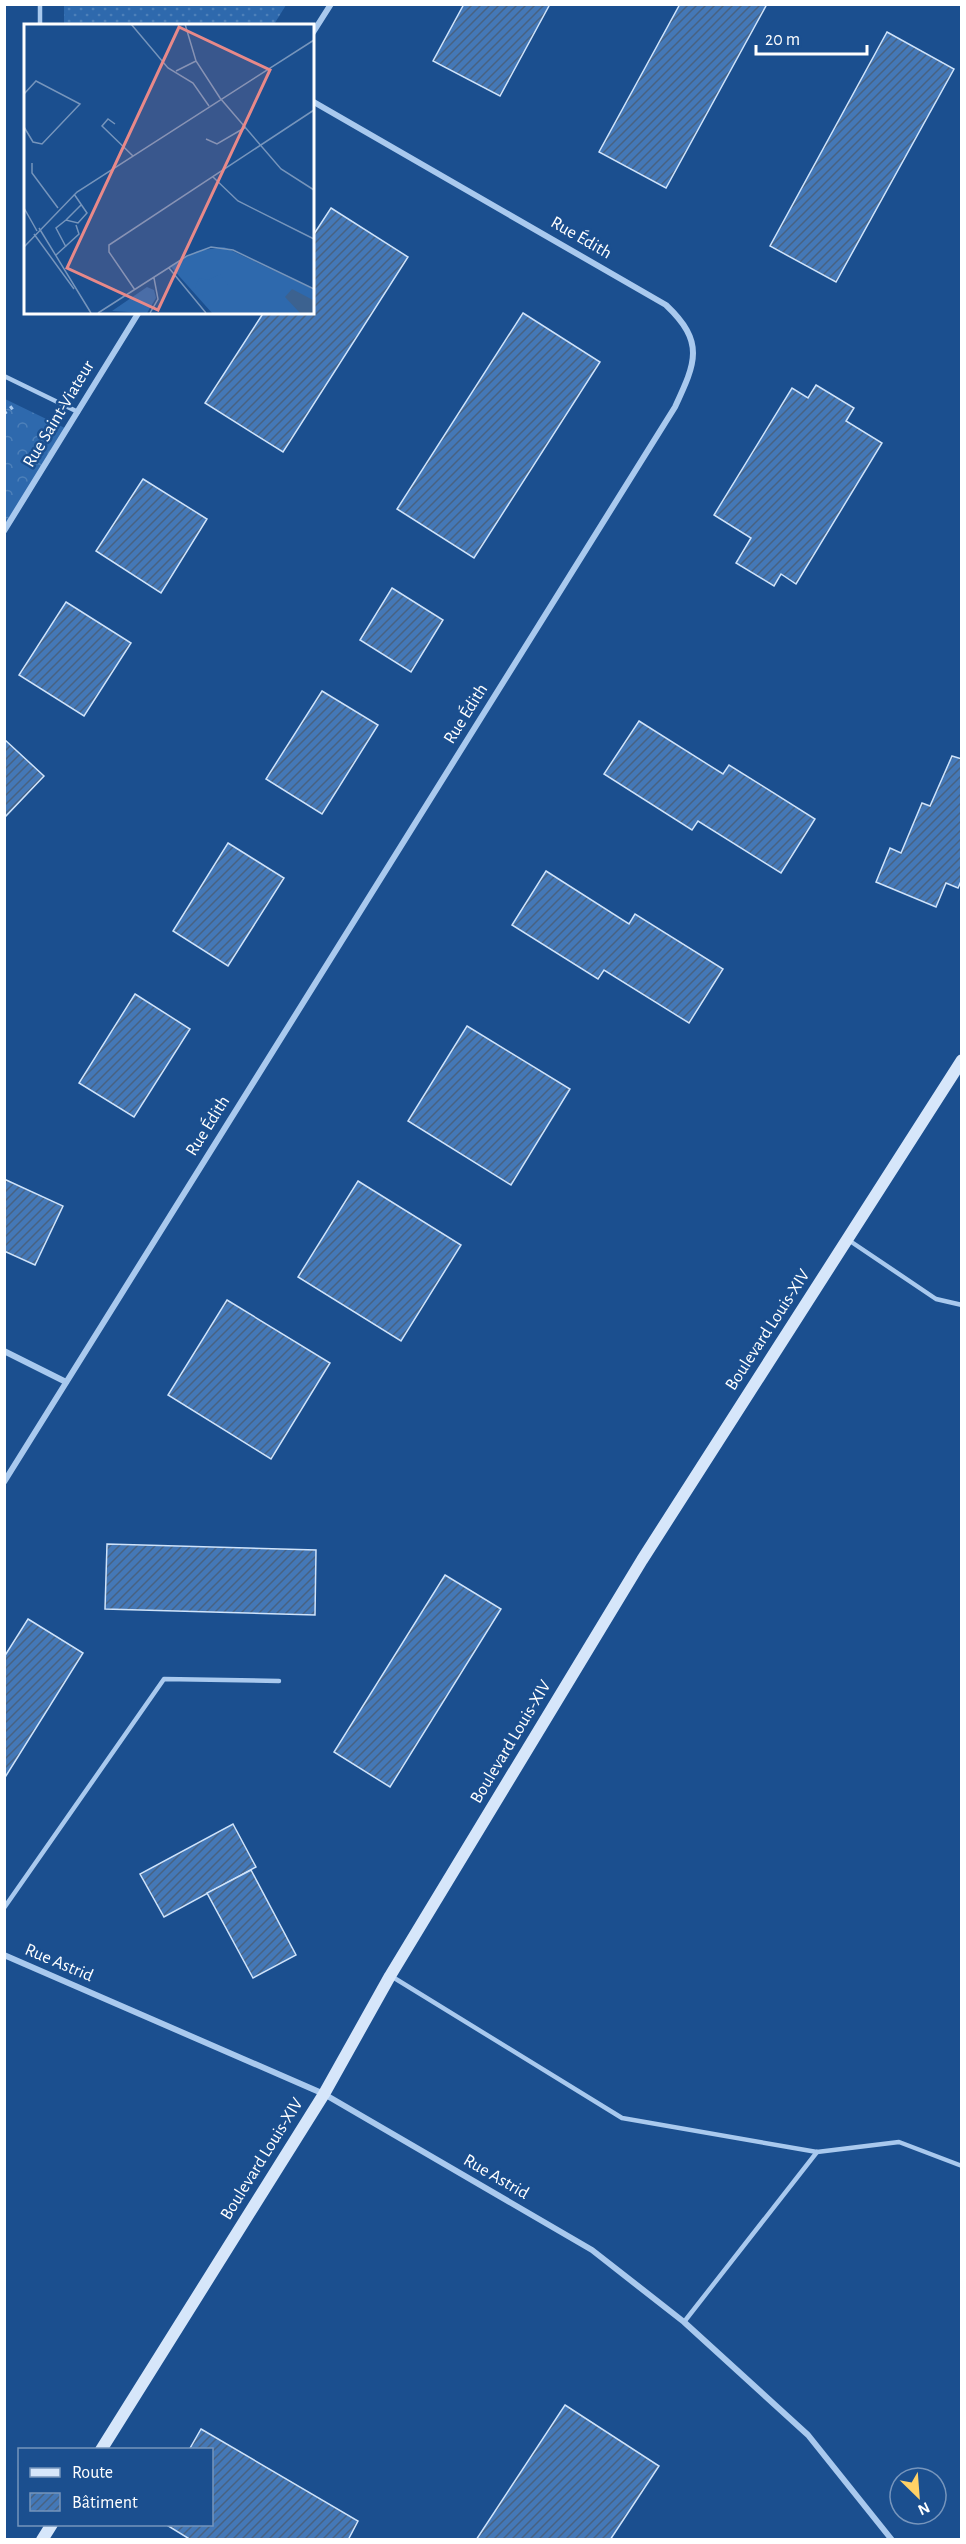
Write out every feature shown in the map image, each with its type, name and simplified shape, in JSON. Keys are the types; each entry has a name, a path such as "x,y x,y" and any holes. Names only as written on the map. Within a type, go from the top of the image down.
{"main road":[{"name":"Boulevard Louis-XIV","path":"102,2448 324,2094 390,1976 636,1570 962,1060"},
{"path":"42,2540 51,2526"}],"street":[{"path":"314,31 331,4"},
{"name":"Rue Édith","path":"4,1482 675,407 693,370 693,343 683,321 666,305 314,102"},
{"name":"Rue Saint-Viateur","path":"4,531 138,314"},
{"path":"4,1351 66,1383"},
{"name":"Rue Astrid","path":"4,1955 324,2094 592,2250 684,2322 808,2435 892,2540"}],"lane":[{"path":"40,4 40,24"},
{"path":"4,376 78,412"},
{"path":"847,1239 936,1299 962,1305"},
{"path":"4,1908 164,1679 279,1681"},
{"path":"390,1976 622,2118 817,2152 899,2142 962,2166"},
{"path":"684,2322 817,2152"}],"green space":[{"path":"64,4 286,5 274,24 64,24"},
{"path":"5,399 67,429 5,531"}],"building":[{"path":"464,4 550,4 500,96 433,61"},
{"path":"680,4 767,4 666,188 599,152"},
{"path":"887,32 954,69 836,282 770,246"},
{"path":"331,208 408,257 283,452 205,403 263,314 314,314 314,234"},
{"path":"523,313 600,362 474,558 397,509"},
{"path":"816,385 854,408 846,421 882,443 796,584 781,574 774,586 736,563 751,538 714,515 792,388 808,398"},
{"path":"143,479 207,519 161,593 96,551"},
{"path":"392,588 443,620 411,672 360,640"},
{"path":"66,602 131,643 84,716 19,675"},
{"path":"322,691 378,725 322,814 266,779"},
{"path":"639,721 723,774 729,765 815,819 781,873 698,821 692,830 604,774"},
{"path":"4,739 44,776 4,818"},
{"path":"952,756 962,759 962,879 958,888 946,883 936,907 876,882 890,848 901,853 922,803 930,806"},
{"path":"228,843 284,878 228,966 173,931"},
{"path":"546,871 629,924 635,914 723,969 689,1023 604,970 598,979 512,925"},
{"path":"135,994 190,1029 134,1117 79,1083"},
{"path":"467,1026 570,1089 511,1185 408,1121"},
{"path":"4,1179 63,1206 35,1265 4,1251"},
{"path":"358,1181 461,1245 401,1341 298,1277"},
{"path":"227,1300 330,1363 271,1459 168,1395"},
{"path":"107,1544 316,1550 315,1615 105,1609"},
{"path":"445,1575 501,1609 390,1787 334,1752"},
{"path":"28,1619 83,1653 4,1779 4,1657"},
{"path":"233,1824 256,1867 164,1917 140,1874"},
{"path":"251,1870 296,1955 253,1978 207,1893"},
{"path":"565,2405 659,2466 610,2540 476,2540"},
{"path":"201,2429 358,2521 348,2540 191,2540 168,2526 213,2526 213,2448 190,2448"}]}
